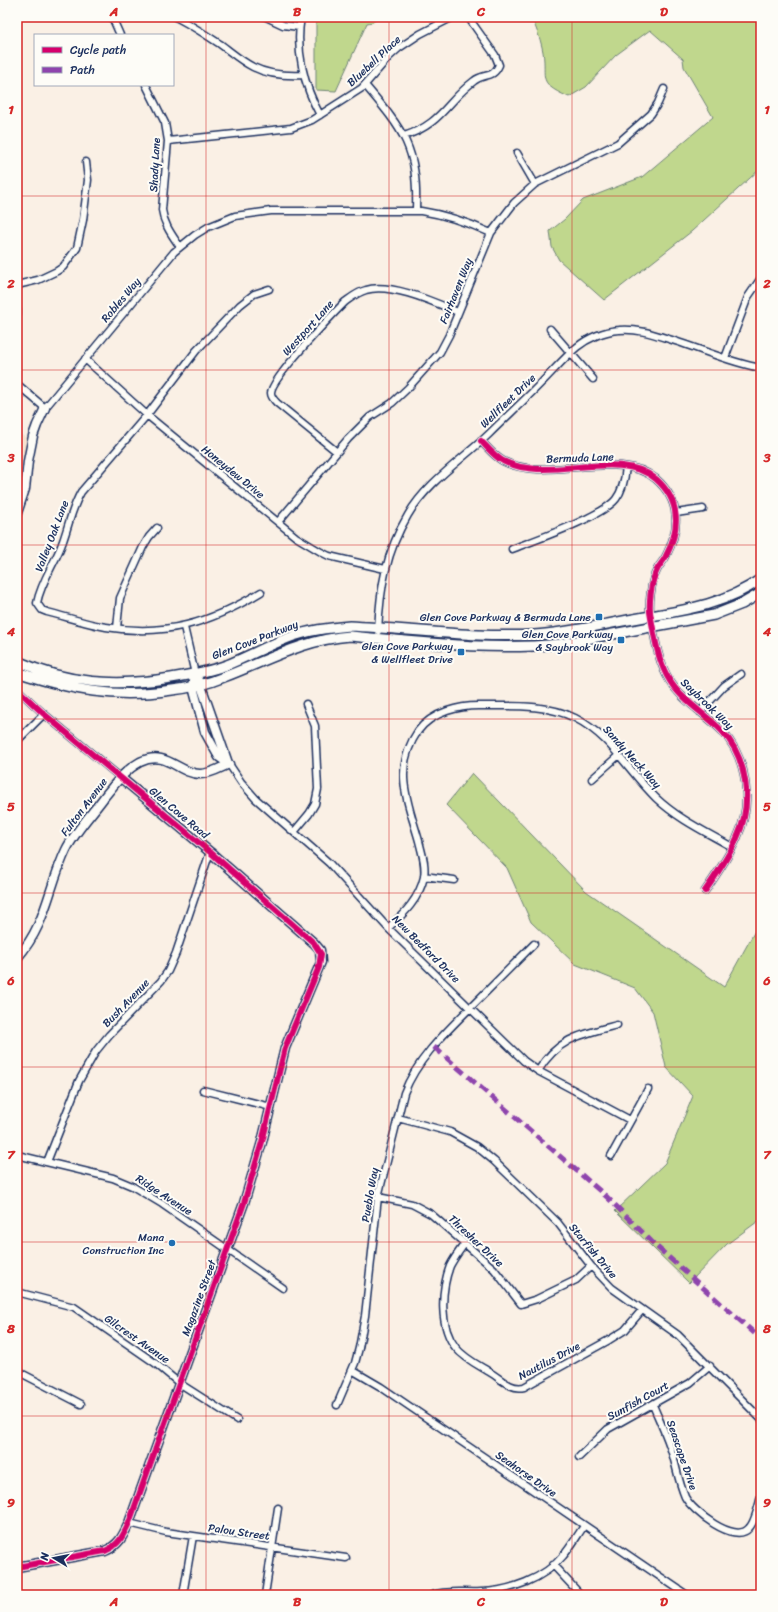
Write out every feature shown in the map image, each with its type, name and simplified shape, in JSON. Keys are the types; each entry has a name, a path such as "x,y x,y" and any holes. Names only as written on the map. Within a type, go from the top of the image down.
{"main road":[{"name":"Glen Cove Parkway","path":"17,661 32,668 88,682 119,684 147,682 195,674 227,664 289,638 316,630 350,626 500,635 535,635 562,632 703,606 741,592 761,579"},
{"name":"Glen Cove Parkway","path":"17,672 65,687 119,695 155,693 197,686 222,678 294,648 318,641 350,636 516,647 560,644 714,615 742,604 761,593"}],"street":[{"path":"112,17 120,34"},
{"path":"175,17 220,44 244,62 254,67 267,72 287,76 304,75"},
{"path":"266,17 283,25 299,27"},
{"path":"301,17 299,27 300,48 304,75 320,115"},
{"name":"Bluebell Place","path":"168,141 291,128 320,115 365,85 399,48 420,34 453,17"},
{"path":"404,136 418,132 440,117 463,89 478,78 492,74 496,71 499,65 495,55 468,17"},
{"path":"365,85 390,115 404,136 411,152 416,172 416,210"},
{"name":"Shady Lane","path":"146,86 165,123 168,141 162,210 167,228 180,247"},
{"name":"Fairhaven Way","path":"278,522 337,452 370,417 392,402 408,388 440,352 491,233 514,203 535,184 618,143 651,114 664,89"},
{"path":"517,153 535,184"},
{"path":"17,285 38,280 57,271 63,267 77,248 83,220 88,180 86,162"},
{"name":"Robles Way","path":"17,514 25,489 28,461 36,425 45,408 180,247 208,227 235,216 270,211 416,210 441,214 466,221 491,233"},
{"path":"725,358 748,296 761,278"},
{"name":"Valley Oak Lane","path":"261,592 222,613 203,621 184,627 145,631 106,628 47,612 39,607 37,603 63,541 74,504 81,492 147,415 196,351 240,305 254,294 269,289"},
{"name":"Westport Lane","path":"337,452 278,403 272,396 272,388 286,368 345,302 356,294 368,289 395,290 426,298 458,312"},
{"path":"17,310 17,315"},
{"path":"550,329 593,379"},
{"name":"Wellfleet Drive","path":"378,638 380,600 384,569 407,515 436,481 481,441 577,347 595,336 607,332 628,330 652,334 761,368"},
{"name":"Honeydew Drive","path":"85,360 147,415 296,537 321,552 336,558 384,569"},
{"path":"17,384 45,408"},
{"name":"Bermuda Lane","path":"481,441 492,453 503,461 514,465 535,469 594,466 637,468 655,478 664,487 671,497 677,518 674,539 665,558 656,570 652,584 650,616"},
{"path":"512,549 555,532 608,506 617,498 623,484 626,467"},
{"path":"676,513 703,509"},
{"path":"117,628 120,598 143,547 157,528"},
{"name":"Saybrook Way","path":"650,616 659,655 670,682 700,712 721,730 729,740 743,770 746,783 746,809 739,833 705,892"},
{"name":"New Bedford Drive","path":"184,627 195,674 205,732 219,757 229,764 241,782 256,799 330,863 388,928 524,1061 538,1071 630,1120"},
{"path":"700,712 724,686 741,674"},
{"name":"Glen Cove Road","path":"17,689 44,714 210,852 314,943 320,950 322,958"},
{"path":"294,832 312,809 318,789 315,726 306,704"},
{"name":"Sandy Neck Way","path":"388,928 410,908 416,898 424,876 422,852 406,791 404,762 412,740 423,724 440,713 461,707 522,706 547,709 568,715 586,724 606,740 648,789 663,804 678,816 732,847"},
{"path":"17,741 44,714"},
{"path":"592,779 619,755"},
{"name":"Fulton Avenue","path":"17,958 34,934 43,917 61,863 71,842 83,824 120,777 141,762 159,758 185,770 201,774 212,772 229,764"},
{"name":"Bush Avenue","path":"47,1162 79,1081 96,1051 168,971 176,953 210,852"},
{"path":"424,876 454,880"},
{"name":"Pueblo Way","path":"337,1405 352,1370 359,1348 365,1316 378,1197 404,1093 416,1068 442,1038 534,944"},
{"name":"Magazine Street","path":"17,1567 105,1551 118,1544 122,1538 129,1523 254,1172 271,1107 284,1048 317,974 322,958"},
{"path":"538,1071 551,1053 561,1044 588,1032 617,1025"},
{"path":"610,1156 648,1089"},
{"path":"203,1090 271,1107"},
{"name":"Starfish Drive","path":"398,1118 450,1132 477,1147 500,1166 558,1223 591,1266 612,1288 678,1335 761,1419"},
{"name":"Ridge Avenue","path":"17,1155 113,1178 132,1186 162,1204 283,1288"},
{"name":"Thresher Drive","path":"378,1197 412,1204 431,1214 494,1269 521,1304 537,1299 576,1280 591,1266"},
{"name":"Nautilus Drive","path":"465,1243 451,1265 446,1284 443,1302 444,1318 448,1332 452,1343 462,1354 513,1387 524,1387 610,1340 625,1330 642,1310"},
{"name":"Gilcrest Avenue","path":"17,1292 74,1307 155,1363 179,1382 237,1420"},
{"name":"Sunfish Court","path":"580,1457 608,1429 690,1383 710,1366"},
{"name":"Seahorse Drive","path":"352,1370 413,1408 687,1595"},
{"path":"17,1371 81,1404"},
{"name":"Seascape Drive","path":"653,1405 667,1435 680,1483 686,1498 701,1514 731,1532 743,1533 750,1527 761,1496"},
{"path":"265,1595 278,1508"},
{"name":"Palou Street","path":"129,1523 166,1532 273,1546 346,1558"},
{"path":"432,1595 442,1593 495,1591 528,1581 554,1565 584,1526"},
{"path":"183,1595 193,1536"},
{"path":"554,1565 581,1595"}],"shaded area":[{"path":"17,430 23,436 29,438 17,500"}],"green space":[{"path":"316,17 379,17 373,22 367,23 336,91 316,90"},
{"path":"532,17 761,17 761,168 692,231 604,300 559,260 552,247 550,231 565,219 583,200 642,177 713,117 684,67 683,59 650,30 616,55 586,87 569,97 558,92 546,82 542,47"},
{"path":"472,773 586,891 724,987 761,920 761,1219 727,1244 689,1283 615,1211 665,1163 693,1096 666,1067 653,1012 635,988 575,964 531,922 507,868 446,805"}],"marked path":[{"path":"434,1047 607,1197 657,1247 761,1339"}],"cycle path":[{"path":"481,441 491,452 503,461 521,467 540,469 603,465 623,466 641,470 656,479 670,497 674,506 676,526 671,546 655,575 650,600 650,613 658,650 666,674 675,688 716,725 731,742 738,755 745,782 746,797 742,825 730,852 705,891"},
{"path":"17,689 44,714 210,852 314,943 321,954 319,967 285,1048 262,1142 244,1203 125,1532 114,1546 105,1551 17,1567"}],"place":[{"name":"Glen Cove Parkway & Bermuda Lane","path":"599,617"},
{"name":"Glen Cove Parkway & Saybrook Way","path":"621,640"},
{"name":"Glen Cove Parkway & Wellfleet Drive","path":"461,652"},
{"name":"Mana Construction Inc","path":"172,1243"}]}
